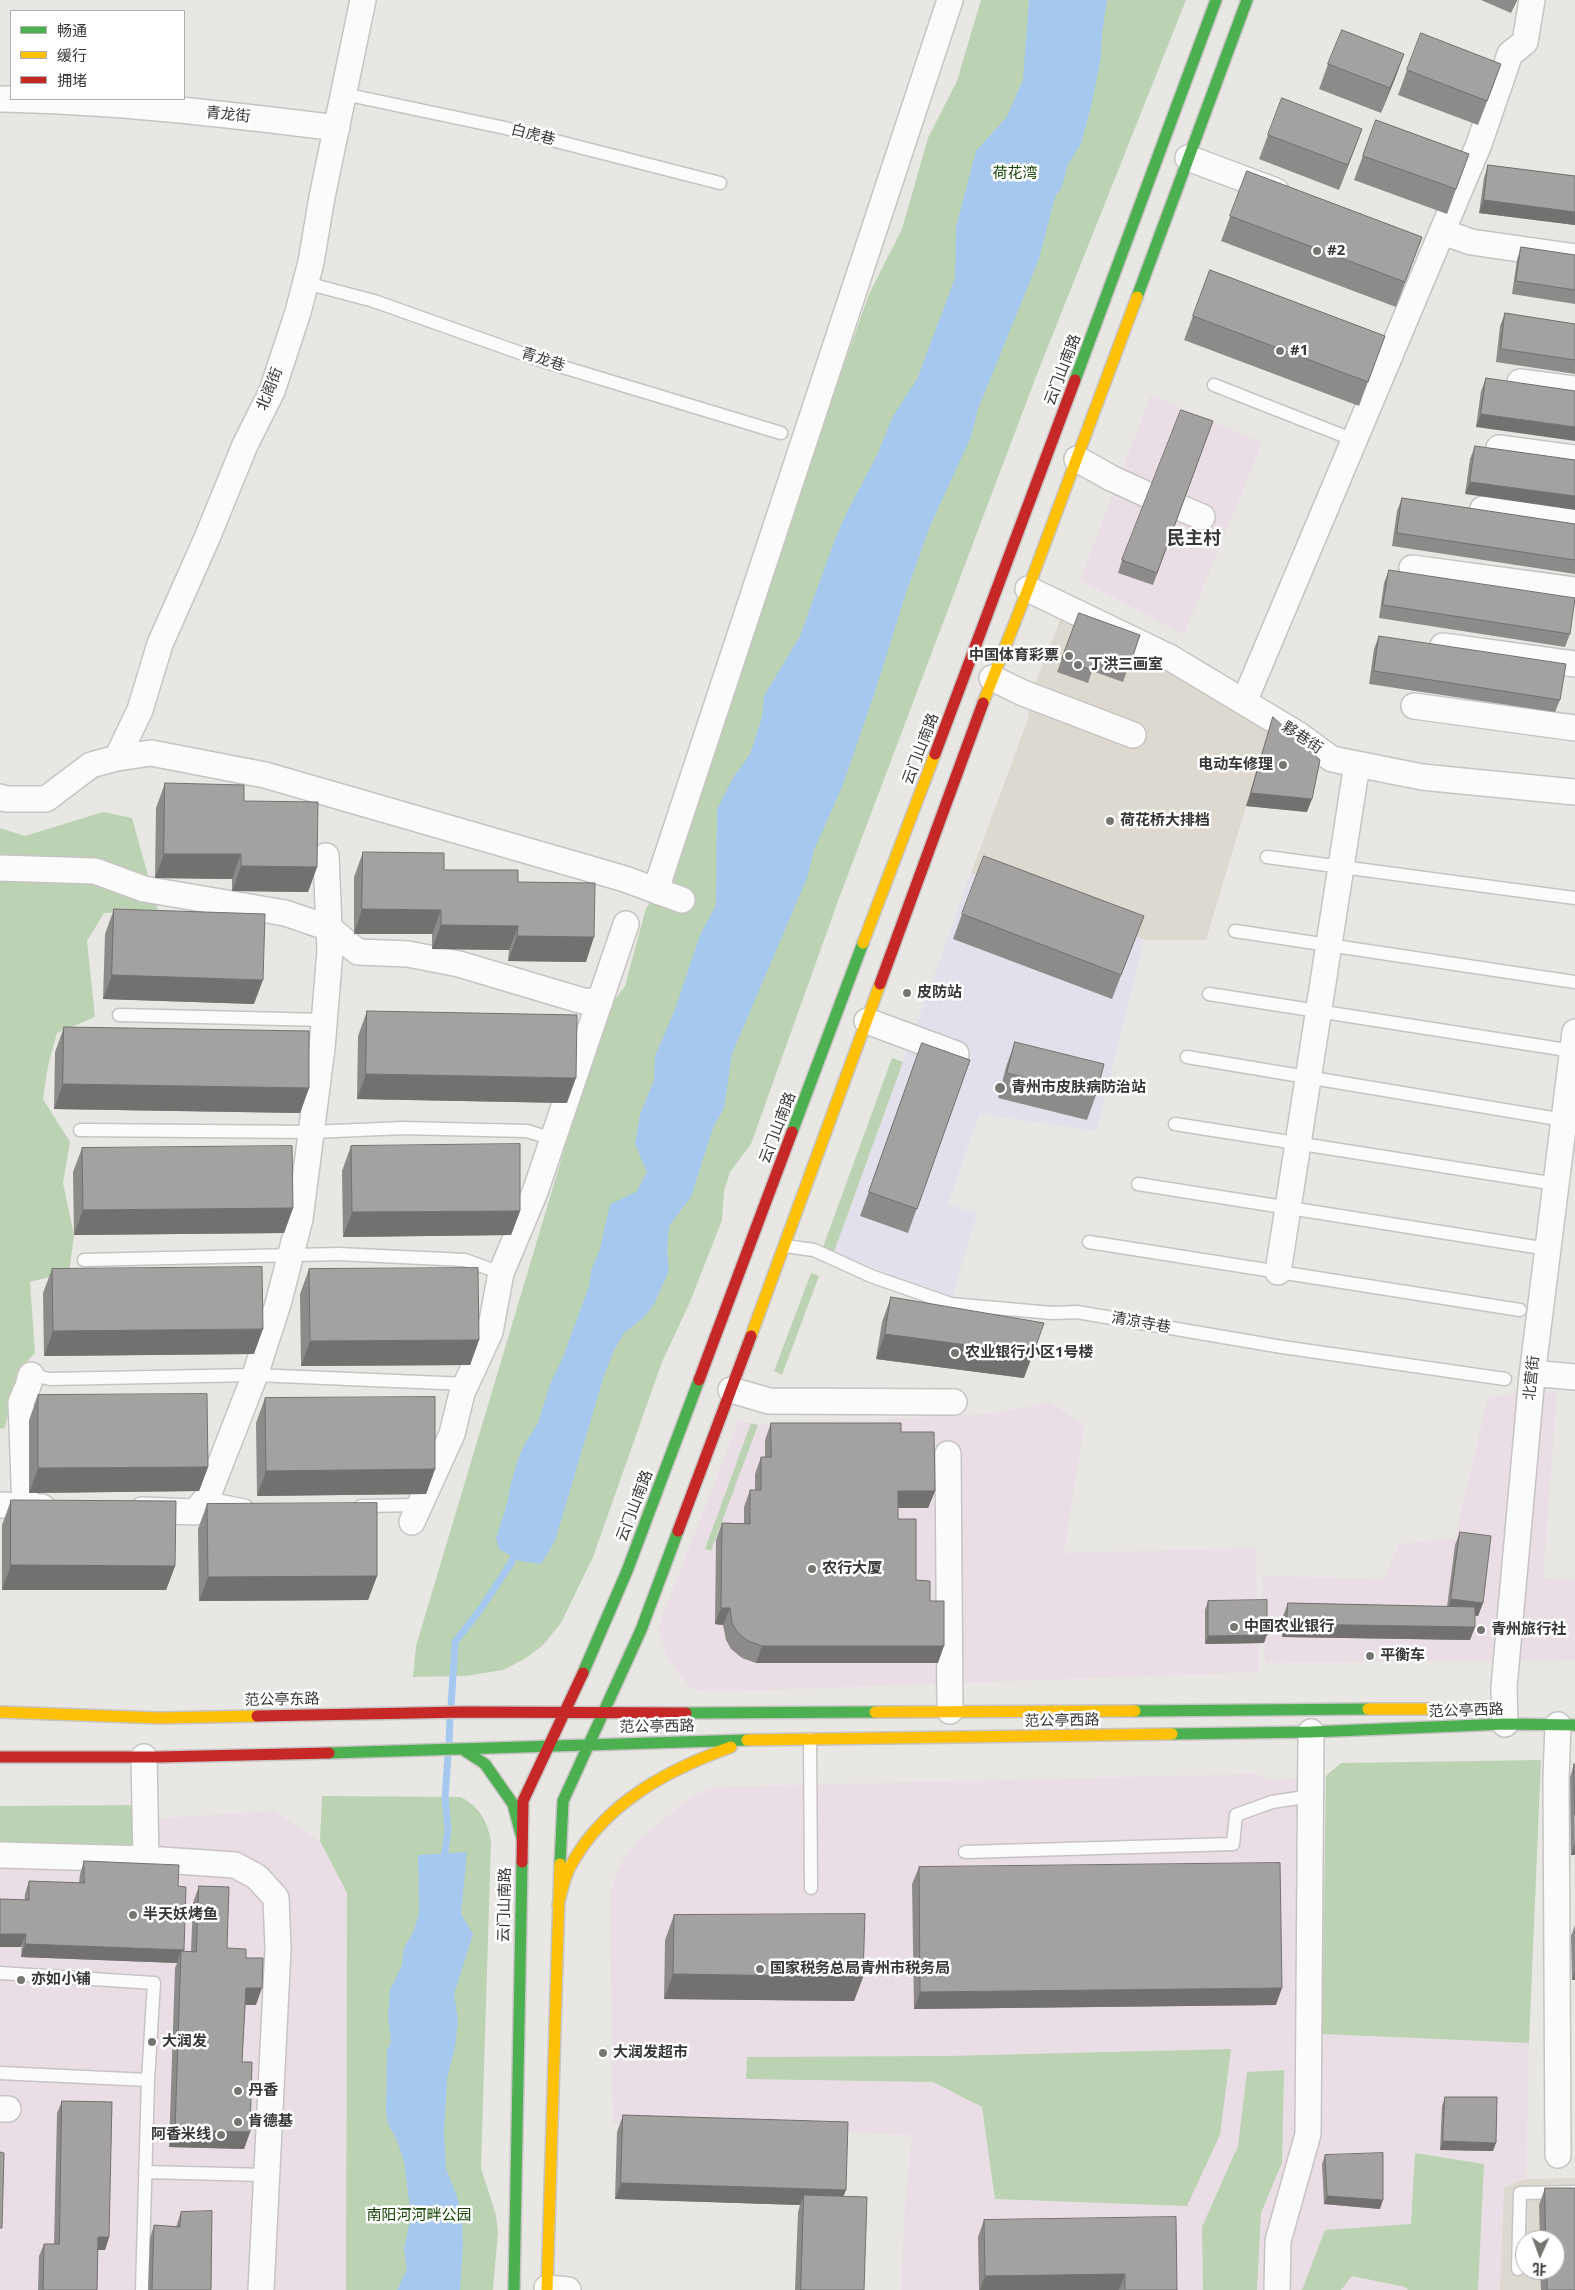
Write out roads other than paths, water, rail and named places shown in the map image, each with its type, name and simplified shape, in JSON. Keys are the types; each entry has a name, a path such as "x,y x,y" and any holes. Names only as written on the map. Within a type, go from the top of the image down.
{"main road":[{"name":"云门山南路","path":"514,2290 523,1801 565,1712 627,1571 1139,212 1216,0"},
{"path":"554,2289 558,1905 563,1801 641,1630 785,1246 992,678 1077,459 1247,0"},
{"path":"838,1010 867,1020"},
{"name":"范公亭西路","path":"565,1712 1465,1708"},
{"name":"范公亭东路","path":"0,1712 159,1718 565,1712"},
{"name":"范公亭西路","path":"549,1746 810,1739 1311,1732 1504,1712 1567,1725"},
{"path":"558,1905 570,1867 578,1852 594,1830 616,1808 664,1775 720,1751 750,1741"},
{"path":"0,1757 152,1757 549,1746"},
{"path":"462,1749 485,1764 513,1804 522,1838"}],"street":[{"name":"北阁街","path":"116,758 140,710 160,644 207,538 245,445 272,390 298,312 306,283 363,0"},
{"path":"659,892 660,877 950,0"},
{"path":"1244,702 1354,440 1389,344 1431,244 1480,144 1510,54 1524,42 1532,0"},
{"name":"青龙街","path":"50,100 215,113 337,128"},
{"path":"1188,158 1299,200"},
{"path":"1431,244 1471,242 1575,257"},
{"path":"1520,382 1575,389"},
{"path":"1499,448 1575,458"},
{"path":"1077,459 1111,478 1148,495"},
{"path":"1483,509 1575,520"},
{"path":"1412,568 1575,590"},
{"name":"夥巷街","path":"1028,589 1169,657 1332,758 1422,777 1575,792"},
{"path":"1420,643 1575,664"},
{"path":"992,678 1024,693 1133,735"},
{"path":"1414,706 1575,728"},
{"path":"0,797 6,799 46,799 91,765 116,758 151,753 265,775 625,880 682,900"},
{"path":"1278,1272 1357,764"},
{"path":"115,1509 195,1512 207,1498 255,1375 300,1219 313,1132 330,951 326,856"},
{"path":"0,868 96,871 144,889 285,913 329,928 358,952 408,954 459,964 583,1001 600,1002"},
{"path":"416,1513 452,1434 466,1384 490,1332 497,1304 501,1273 535,1192 626,924"},
{"path":"867,1020 956,1054"},
{"name":"北营街","path":"1504,1712 1504,1687 1532,1376 1574,1041"},
{"path":"1532,1376 1542,1374 1575,1377"},
{"path":"25,1506 20,1402 31,1375"},
{"path":"731,1390 769,1401 954,1402"},
{"path":"948,1454 950,1711"},
{"path":"0,1505 65,1508"},
{"path":"1558,2154 1556,1779 1567,1725"},
{"path":"1276,2290 1278,2241 1308,2134 1311,1732"},
{"path":"146,1859 152,1757"},
{"path":"0,1855 146,1859 235,1866 257,1877 276,1898 278,1949 261,2290"}],"lane":[{"name":"白虎巷","path":"344,94 505,128 720,183"},
{"name":"青龙巷","path":"306,283 374,301 543,361 781,434"},
{"path":"1214,385 1354,440"},
{"path":"1267,857 1575,898"},
{"path":"1234,931 1575,982"},
{"path":"1209,994 1318,1011 1574,1041"},
{"path":"119,1015 324,1020"},
{"path":"1187,1057 1308,1079 1564,1120"},
{"path":"1174,1124 1556,1184"},
{"path":"80,1130 313,1132 404,1128 527,1132 553,1139"},
{"path":"1138,1184 1548,1249"},
{"path":"1089,1242 1520,1310"},
{"name":"清凉寺巷","path":"785,1246 814,1250 871,1276 952,1304 1052,1313 1077,1312 1282,1347 1505,1379"},
{"path":"84,1260 290,1257 338,1254 466,1260 501,1273"},
{"path":"31,1375 50,1379 255,1375 466,1384"},
{"path":"207,1498 239,1506 256,1507"},
{"path":"351,1506 416,1513"},
{"path":"810,1739 811,1888"},
{"path":"965,1852 1233,1844 1236,1815 1272,1802 1310,1796"},
{"path":"0,1973 154,1983 144,2172 142,2290"},
{"path":"0,2073 148,2080"},
{"path":"144,2172 266,2175"},
{"path":"1519,2230 1520,2193 1575,2192"}],"water":[{"path":"1029,0 1107,0 1102,33 1101,57 1092,103 1081,144 1068,164 1062,187 1055,197 1039,259 978,409 971,437 930,526 842,787 814,850 807,878 732,1054 724,1108 713,1128 691,1197 669,1226 667,1250 669,1271 654,1304 644,1317 624,1333 614,1350 604,1376 555,1541 541,1564 520,1561 499,1549 496,1538 507,1504 517,1462 525,1443 538,1423 550,1384 563,1357 589,1286 591,1271 600,1249 610,1204 636,1192 647,1172 635,1144 640,1114 654,1080 655,1056 674,1012 700,935 716,905 717,809 733,778 750,754 762,717 764,696 800,636 835,539 847,512 877,455 892,418 917,379 955,278 956,227 976,151 1006,118 1023,80"},
{"path":"467,1852 461,1914 473,1934 454,1994 458,2021 455,2047 447,2079 444,2133 446,2169 457,2196 462,2219 463,2247 460,2290 397,2290 407,2269 404,2249 411,2216 404,2161 396,2138 388,2124 386,2112 387,2050 391,2042 388,2014 390,1990 402,1965 404,1948 413,1932 419,1914 418,1855"}],"waterway":[{"path":"451,1707 455,1642 480,1610 511,1563 517,1549"},
{"path":"449,1744 450,1717"},
{"path":"444,1861 448,1828 445,1798 448,1755"}],"place":[{"name":"#2","path":"1317,251"},
{"name":"#1","path":"1280,351"},
{"name":"中国体育彩票","path":"1069,656"},
{"name":"丁洪三画室","path":"1078,665"},
{"name":"电动车修理","path":"1283,765"},
{"name":"荷花桥大排档","path":"1110,821"},
{"name":"皮防站","path":"907,993"},
{"name":"青州市皮肤病防治站","path":"1000,1088"},
{"name":"农业银行小区1号楼","path":"955,1353"},
{"name":"农行大厦","path":"812,1569"},
{"name":"中国农业银行","path":"1234,1627"},
{"name":"青州旅行社","path":"1481,1630"},
{"name":"平衡车","path":"1370,1656"},
{"name":"半天妖烤鱼","path":"133,1915"},
{"name":"国家税务总局青州市税务局","path":"760,1969"},
{"name":"亦如小铺","path":"21,1980"},
{"name":"大润发","path":"152,2042"},
{"name":"大润发超市","path":"603,2053"},
{"name":"丹香","path":"238,2091"},
{"name":"肯德基","path":"238,2122"},
{"name":"阿香米线","path":"221,2135"}],"district":[{"name":"民主村","path":"1194,539"}],"park label":[{"name":"荷花湾","path":"1015,174"},
{"name":"南阳河河畔公园","path":"419,2216"}]}
